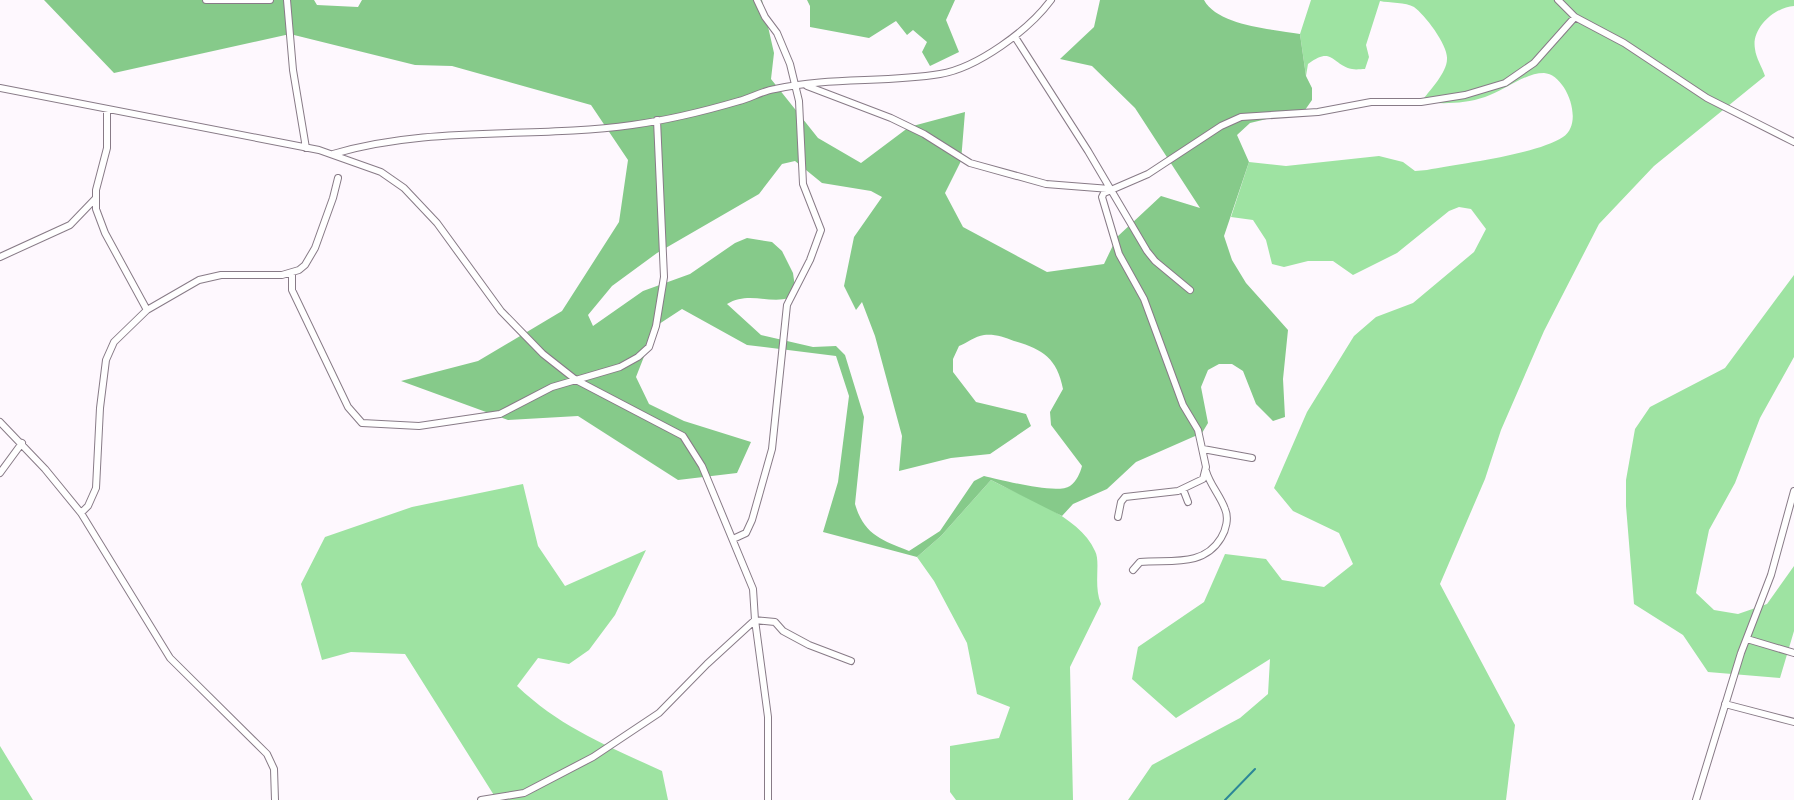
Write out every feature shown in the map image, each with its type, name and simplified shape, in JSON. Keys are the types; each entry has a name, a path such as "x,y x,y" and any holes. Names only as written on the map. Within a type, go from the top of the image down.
{"street":[{"path":"206,0 270,0"},
{"path":"286,0 293,70 306,148"},
{"path":"733,539 746,533 752,520 770,458 787,305 810,260 821,230 803,184 803,155 796,86 782,44 757,0"},
{"path":"333,154 372,143 408,138 471,133 532,133 632,125 704,111 774,89 804,84 942,74 958,68 1014,37 1040,14 1051,0"},
{"path":"1558,0 1575,17 1624,43 1707,98 1794,142"},
{"path":"1118,517 1121,502 1125,497 1183,489 1204,479 1205,468 1203,449 1195,425 1180,399 1147,306 1119,254 1102,197 1110,190 1148,174 1221,126 1241,117 1318,112 1371,102 1421,102 1465,95 1505,83 1534,63 1575,17"},
{"path":"1014,37 1088,150 1147,251 1155,261 1190,290"},
{"path":"804,84 891,118 924,134 970,164 1046,184 1110,190"},
{"path":"0,88 228,130 333,154 381,172 404,188 448,235 510,323 543,354 576,380 683,436 702,466 753,589 754,620 768,717 768,800"},
{"path":"107,109 107,148 95,199 96,209 104,233 147,310"},
{"path":"292,273 292,290 348,408 362,423 419,426 500,414 552,387 620,367 638,356 649,346 664,277 657,120"},
{"path":"81,512 88,506 96,488 99,425 106,360 114,342 147,310 177,291 209,277 292,273 305,265 315,248 338,178"},
{"path":"0,257 70,225 95,199"},
{"path":"0,422 22,443 81,512 170,658 250,736 272,762 275,800"},
{"path":"0,473 22,443"},
{"path":"1203,449 1252,458"},
{"path":"1133,570 1140,562 1196,559 1206,555 1219,542 1226,525 1226,510 1215,493 1205,468"},
{"path":"1183,489 1188,502"},
{"path":"1696,800 1725,704 1771,575 1794,491"},
{"path":"481,800 524,793 593,757 659,713 754,620 775,622 783,631 796,638 851,662"},
{"path":"1747,639 1794,653"},
{"path":"1725,704 1794,722"}],"green space":[{"path":"44,0 314,0 317,5 358,7 362,0 762,0 774,53 771,79 818,138 861,163 909,127 965,112 961,161 945,193 963,227 1047,272 1104,264 1117,237 1161,196 1200,208 1135,108 1092,66 1060,59 1094,27 1100,0 1204,0 1211,9 1233,21 1261,28 1300,34 1306,76 1312,88 1312,100 1305,110 1250,123 1237,135 1249,162 1224,236 1232,260 1246,283 1288,330 1283,379 1285,417 1273,421 1256,404 1243,371 1232,364 1219,364 1208,370 1201,387 1208,423 1202,433 1136,462 1107,489 1073,504 1062,516 991,480 941,536 917,557 823,532 838,482 849,396 836,356 747,345 682,309 656,326 636,377 649,404 684,421 751,442 737,473 678,480 578,416 508,420 401,381 478,361 562,311 619,222 628,160 591,105 452,66 415,65 290,34 114,73","holes":["795,161 822,183 871,191 882,197 854,237 844,286 856,310 862,302 875,336 902,436 899,471 951,458 990,454 1031,426 1026,414 976,402 953,372 953,359 959,346 977,337 992,335 1033,348 1047,356 1057,370 1063,389 1050,412 1051,425 1082,466 1078,477 1070,486 1054,489 1042,488 984,476 974,481 940,531 909,551 875,535 863,523 855,504 864,417 845,355 836,346 813,347 761,335 727,304 743,298 774,300 789,298 795,287 793,273 782,251 772,242 747,238 735,243 690,274 643,291 593,326 588,315 612,286 657,253 759,194 782,164"]},
{"path":"807,0 955,0 946,20 959,52 930,66 922,52 927,42 913,30 907,35 896,21 869,38 810,27 810,6"},
{"path":"1311,0 1794,0 1794,6 1779,10 1772,15 1761,26 1757,34 1755,41 1756,52 1765,76 1654,166 1599,224 1544,331 1501,430 1485,479 1440,584 1515,725 1506,800 1128,800 1152,765 1240,718 1268,694 1270,659 1176,718 1132,679 1138,647 1204,602 1225,554 1266,559 1282,580 1324,587 1353,564 1339,533 1293,511 1274,488 1307,412 1354,336 1376,317 1413,303 1474,252 1486,229 1471,209 1459,207 1449,211 1397,253 1353,275 1333,261 1308,261 1284,267 1272,264 1266,240 1253,220 1231,217 1249,162 1286,166 1379,156 1403,162 1415,171 1427,170 1498,158 1535,149 1563,137 1569,130 1572,121 1570,100 1565,90 1552,75 1544,73 1529,76 1492,94 1469,101 1453,103 1421,102 1444,70 1447,59 1446,53 1440,39 1424,17 1411,5 1402,3 1380,1 1366,45 1369,57 1365,69 1345,67 1328,56 1323,56 1308,64 1306,76 1300,34"},
{"path":"1794,275 1794,357 1760,418 1735,483 1709,530 1696,593 1714,610 1738,614 1767,604 1794,566 1794,631 1780,678 1708,672 1683,635 1634,604 1626,506 1626,480 1635,429 1650,407 1725,368"},
{"path":"991,480 1064,517 1087,538 1097,556 1098,589 1101,604 1070,667 1073,800 956,800 950,792 950,746 999,738 1010,707 977,694 967,643 934,581 917,557 941,536"},
{"path":"523,484 538,546 565,586 646,550 615,615 589,650 569,664 538,658 517,686 534,701 568,725 662,771 668,800 497,800 405,654 351,652 322,660 301,584 325,537 412,507"},
{"path":"0,746 33,800 0,800"}],"waterway":[{"path":"1225,800 1255,769"}]}
